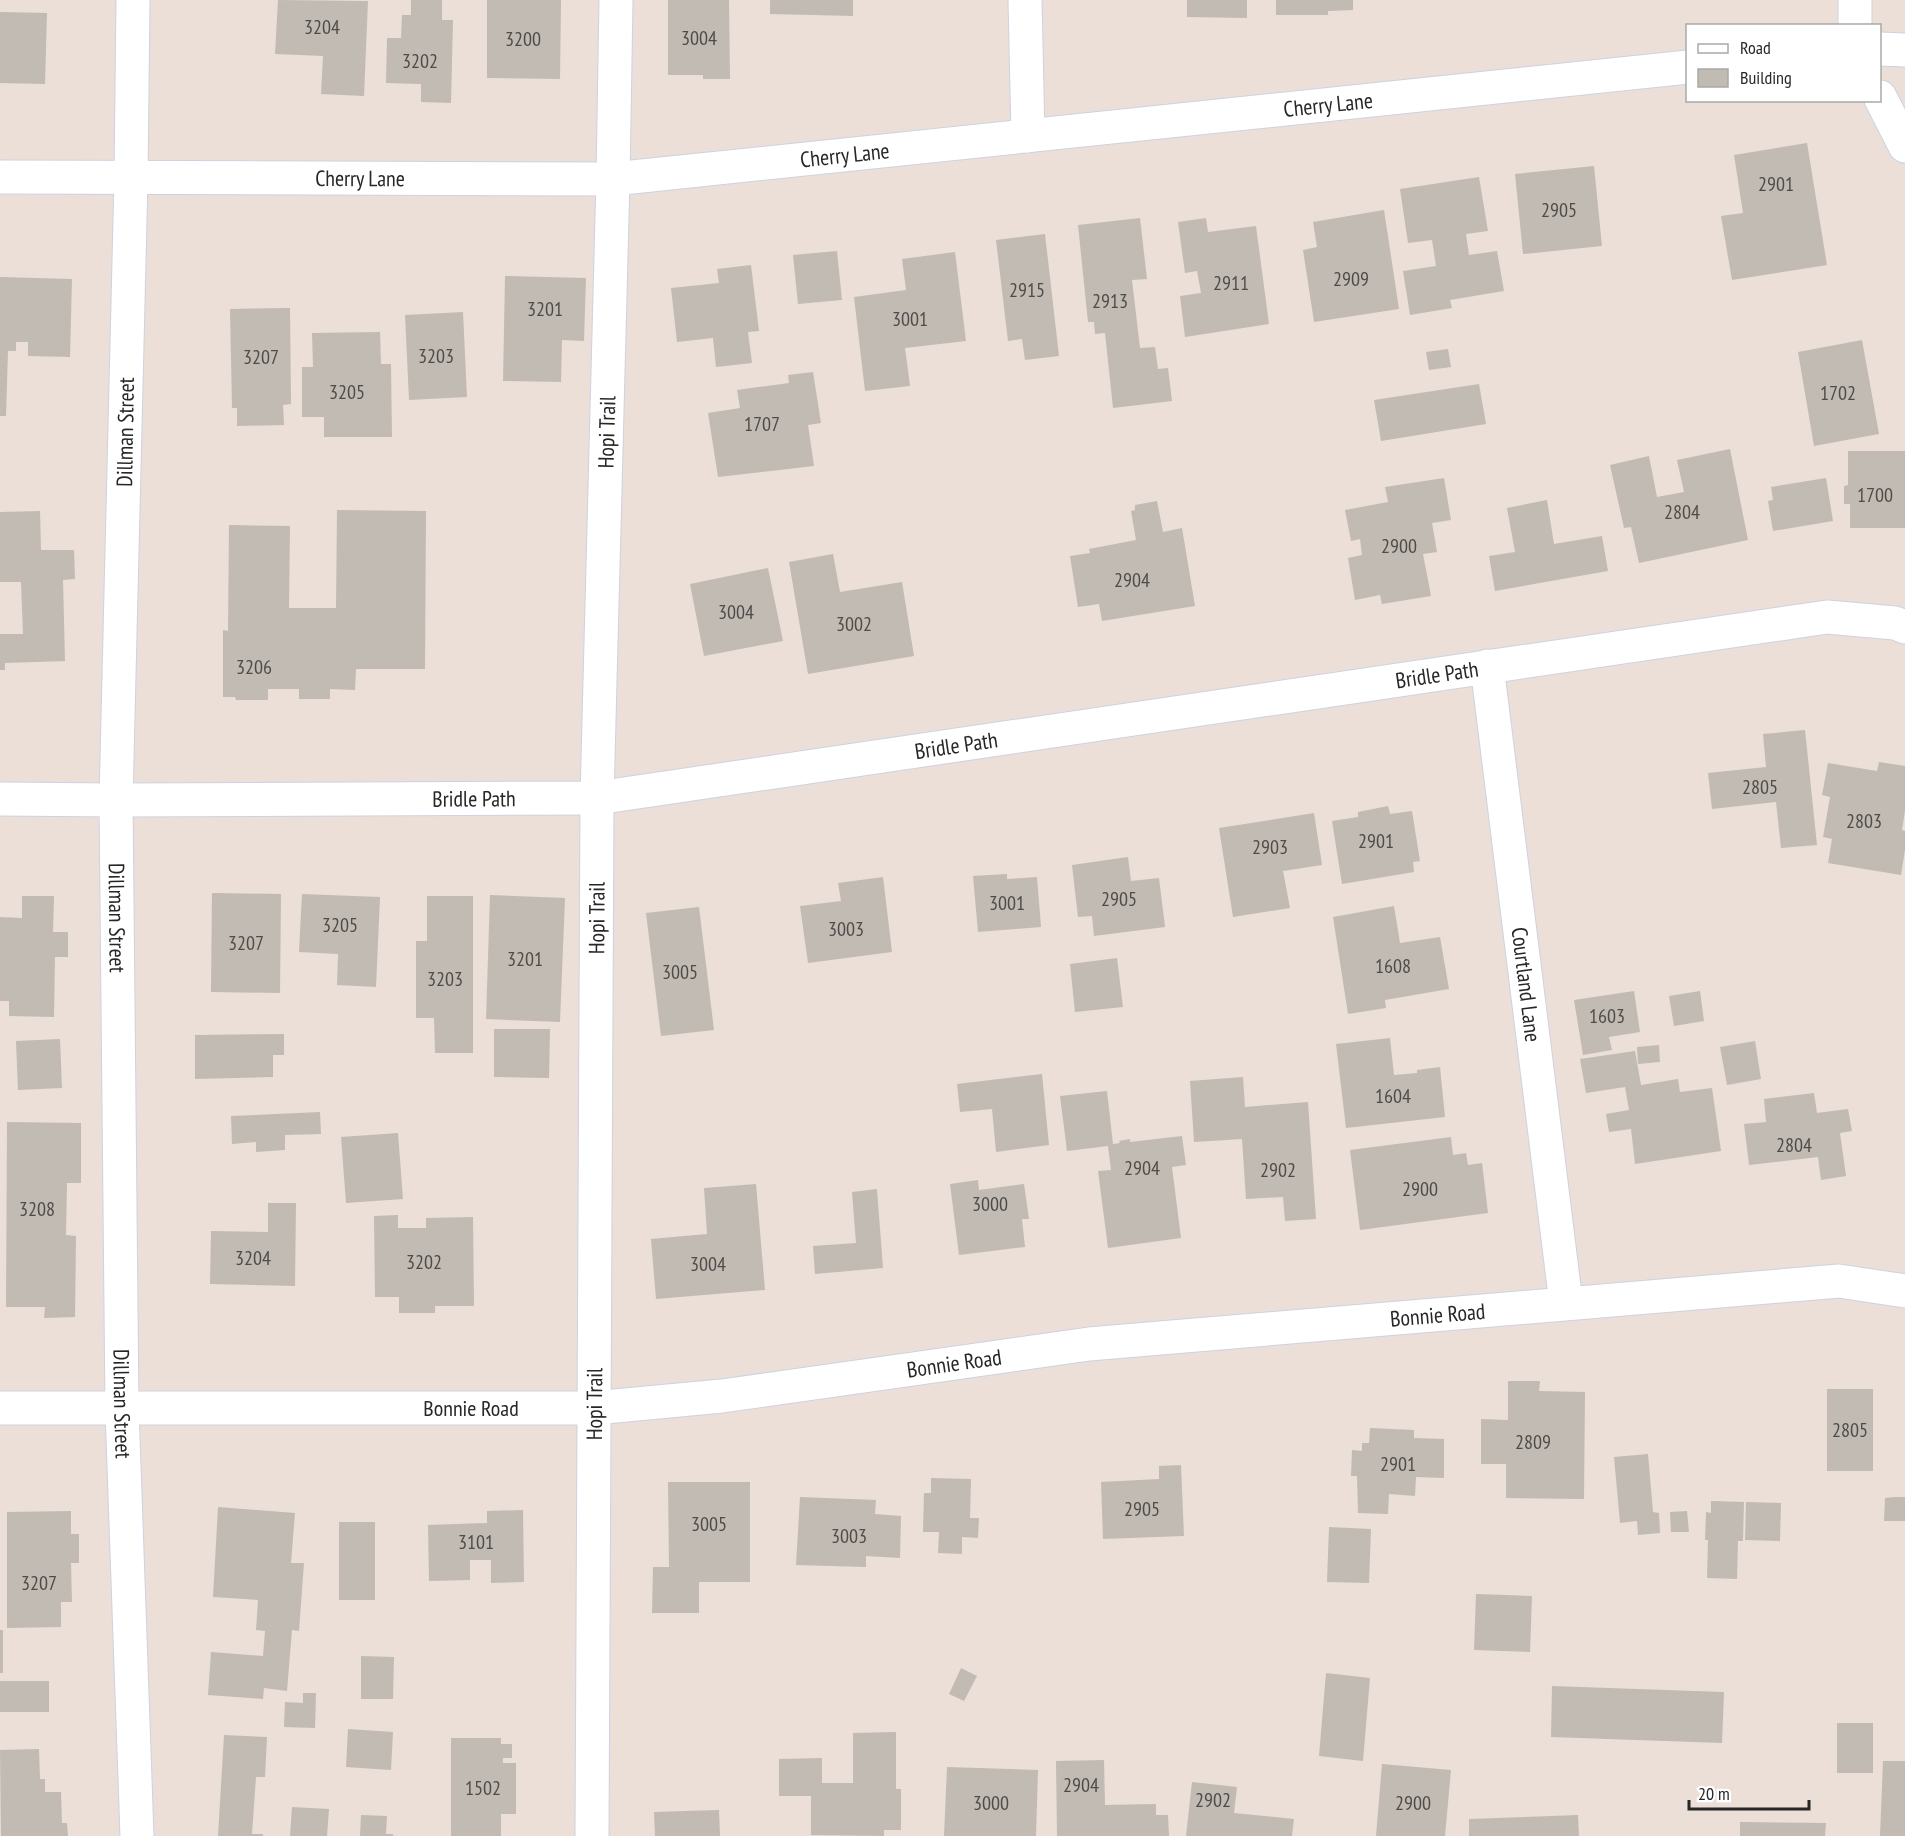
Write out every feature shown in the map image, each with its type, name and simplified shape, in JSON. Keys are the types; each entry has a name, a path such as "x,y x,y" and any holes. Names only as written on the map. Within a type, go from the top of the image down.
{"street":[{"name":"Dillman Street","path":"133,0 116,800 122,1409 137,1836"},
{"name":"Hopi Trail","path":"592,1836 597,798 613,179 615,0"},
{"path":"1025,0 1028,136"},
{"path":"1855,0 1855,24"},
{"path":"1881,50 1905,50"},
{"name":"Cherry Lane","path":"0,177 613,179 1686,67"},
{"path":"1881,99 1905,146"},
{"name":"Bridle Path","path":"0,799 597,798 1827,617 1895,623 1905,627"},
{"name":"Courtland Lane","path":"1487,666 1566,1303"},
{"name":"Bonnie Road","path":"0,1408 594,1408 722,1396 1089,1344 1839,1281 1905,1291"}],"building":[{"path":"278,0 368,1 364,96 321,94 323,56 275,54"},
{"path":"411,0 442,0 442,20 453,20 451,103 421,102 421,84 386,83 387,38 401,38 402,15 411,15"},
{"path":"487,0 561,0 560,79 487,78"},
{"path":"668,0 729,0 730,79 703,79 703,75 668,75"},
{"path":"770,0 853,0 853,16 770,14"},
{"path":"1187,0 1247,0 1247,18 1187,17"},
{"path":"1276,0 1353,0 1353,10 1328,11 1328,15 1276,15"},
{"path":"0,12 47,13 45,84 0,83"},
{"path":"1807,143 1827,265 1732,280 1721,216 1743,213 1734,155"},
{"path":"1594,166 1602,246 1523,254 1515,174"},
{"path":"1479,177 1488,231 1466,234 1469,255 1497,251 1504,291 1450,300 1452,308 1410,315 1403,271 1436,266 1432,240 1408,243 1400,189"},
{"path":"1384,210 1399,309 1314,322 1303,250 1317,247 1313,222"},
{"path":"1140,218 1147,279 1132,280 1140,348 1155,347 1158,369 1168,368 1172,401 1113,408 1105,333 1095,334 1094,322 1088,322 1078,225"},
{"path":"1206,218 1208,232 1256,226 1269,324 1185,337 1180,296 1201,293 1197,271 1185,273 1178,222"},
{"path":"1045,234 1059,356 1025,360 1022,339 1008,341 996,240"},
{"path":"837,251 842,300 798,304 793,255"},
{"path":"955,252 966,341 905,348 910,386 865,391 854,297 906,290 902,259"},
{"path":"751,265 759,331 748,332 752,363 716,367 713,338 677,342 671,288 719,283 717,269"},
{"path":"505,276 586,278 584,341 562,340 561,382 503,381"},
{"path":"0,277 72,279 70,357 28,356 28,342 16,342 16,351 8,351 6,416 0,416"},
{"path":"290,308 291,404 283,405 284,425 237,426 237,408 232,408 230,309"},
{"path":"463,312 467,397 409,400 405,315"},
{"path":"380,332 381,364 391,364 392,437 324,437 324,417 302,417 302,367 313,367 312,333"},
{"path":"1862,340 1879,434 1814,446 1798,352"},
{"path":"1448,349 1451,367 1429,370 1426,352"},
{"path":"813,372 821,423 808,425 814,466 718,477 708,413 740,408 737,390 789,383 788,375"},
{"path":"1479,384 1486,424 1381,441 1374,400"},
{"path":"1730,449 1748,540 1639,563 1631,527 1624,528 1610,465 1649,456 1657,497 1684,492 1677,460"},
{"path":"1848,451 1905,451 1905,528 1850,528 1850,504 1844,504 1844,486 1848,485"},
{"path":"1444,478 1451,520 1432,523 1437,552 1423,554 1431,596 1382,604 1380,595 1355,600 1348,558 1362,555 1360,539 1351,541 1345,510 1388,502 1385,487"},
{"path":"1826,478 1833,521 1773,531 1768,501 1773,500 1771,487"},
{"path":"1547,500 1554,544 1602,536 1608,571 1495,591 1489,556 1515,552 1507,508"},
{"path":"1157,501 1163,532 1182,528 1195,606 1102,621 1099,604 1078,607 1070,556 1090,553 1089,549 1136,540 1131,511 1135,510 1135,505"},
{"path":"337,510 426,511 425,669 356,669 355,690 330,689 330,699 299,699 299,689 268,689 268,700 236,700 235,697 223,697 223,630 228,631 229,525 290,526 289,608 336,608"},
{"path":"40,511 41,550 74,550 75,579 63,580 65,661 5,663 5,670 0,670 0,634 23,634 21,582 0,582 0,512"},
{"path":"833,554 840,592 902,582 914,656 808,674 789,562"},
{"path":"768,568 783,641 704,656 690,584"},
{"path":"1805,730 1817,845 1781,848 1776,802 1712,809 1708,773 1766,767 1763,734"},
{"path":"1879,762 1905,766 1905,811 1902,830 1905,831 1905,850 1901,875 1828,863 1832,839 1823,837 1830,797 1822,795 1828,763 1877,771"},
{"path":"1388,806 1390,814 1412,811 1420,861 1413,862 1414,872 1342,884 1332,821 1358,817 1358,812"},
{"path":"1314,813 1322,865 1283,871 1290,908 1233,917 1219,828"},
{"path":"1128,857 1131,881 1159,878 1165,927 1094,936 1092,916 1078,917 1072,865"},
{"path":"1007,874 1007,879 1037,877 1041,927 978,932 973,876"},
{"path":"883,877 892,952 808,963 800,906 841,901 838,883"},
{"path":"212,893 281,894 280,993 211,992"},
{"path":"302,894 380,897 376,987 337,985 338,954 299,952"},
{"path":"490,895 565,898 560,1022 486,1019"},
{"path":"22,896 54,896 53,932 68,932 68,957 55,957 54,1017 9,1016 9,1001 0,1001 0,917 22,918"},
{"path":"427,896 473,896 473,1053 435,1053 434,1018 416,1018 416,941 427,941"},
{"path":"1394,906 1400,943 1440,937 1449,989 1385,1000 1386,1008 1348,1014 1333,917"},
{"path":"699,907 714,1030 661,1036 646,913"},
{"path":"1117,958 1123,1007 1075,1012 1070,964"},
{"path":"1634,991 1640,1032 1609,1037 1612,1050 1583,1055 1574,1000"},
{"path":"1700,991 1704,1021 1674,1026 1669,996"},
{"path":"494,1029 550,1029 549,1078 494,1077"},
{"path":"284,1034 284,1055 273,1055 273,1077 195,1079 195,1035"},
{"path":"1390,1038 1394,1075 1417,1073 1417,1070 1440,1067 1445,1117 1346,1128 1336,1044"},
{"path":"60,1039 62,1088 18,1090 16,1041"},
{"path":"1755,1041 1761,1079 1727,1085 1720,1047"},
{"path":"1659,1045 1660,1062 1638,1064 1637,1047"},
{"path":"1635,1051 1641,1085 1678,1079 1680,1092 1712,1088 1721,1151 1635,1164 1631,1129 1609,1132 1606,1114 1629,1110 1625,1087 1586,1093 1580,1059"},
{"path":"1042,1074 1049,1145 996,1152 992,1109 960,1112 957,1084"},
{"path":"1243,1077 1245,1107 1308,1102 1316,1219 1285,1221 1283,1197 1246,1199 1242,1139 1194,1142 1190,1081"},
{"path":"1107,1091 1113,1144 1130,1139 1130,1142 1182,1136 1186,1165 1172,1167 1181,1238 1108,1248 1098,1171 1111,1170 1108,1146 1067,1151 1060,1096"},
{"path":"1814,1093 1817,1113 1848,1109 1852,1131 1840,1133 1846,1176 1821,1180 1818,1157 1749,1165 1744,1124 1766,1122 1764,1099"},
{"path":"320,1112 321,1134 285,1135 285,1150 256,1152 256,1142 232,1144 231,1116"},
{"path":"7,1122 81,1123 81,1183 67,1183 66,1235 76,1236 75,1317 44,1318 45,1307 6,1307"},
{"path":"398,1133 403,1199 346,1203 341,1137"},
{"path":"1451,1137 1453,1155 1466,1153 1468,1165 1482,1163 1488,1213 1360,1230 1350,1150"},
{"path":"978,1180 979,1190 1024,1184 1029,1219 1022,1219 1025,1247 959,1255 950,1184"},
{"path":"756,1184 765,1290 656,1299 651,1239 707,1234 704,1188"},
{"path":"877,1189 883,1268 815,1274 813,1246 856,1243 852,1192"},
{"path":"268,1203 296,1203 295,1286 210,1284 211,1231 268,1232"},
{"path":"398,1215 398,1228 426,1228 426,1218 473,1217 474,1306 435,1306 435,1313 399,1313 399,1297 375,1297 374,1216"},
{"path":"1508,1381 1540,1381 1539,1391 1585,1392 1584,1499 1506,1498 1506,1464 1481,1464 1481,1419 1508,1420"},
{"path":"1827,1389 1873,1389 1873,1471 1827,1471"},
{"path":"1370,1428 1414,1430 1414,1438 1444,1439 1444,1478 1416,1477 1415,1496 1389,1494 1388,1514 1358,1513 1357,1476 1351,1476 1352,1450 1362,1451 1362,1443 1369,1443"},
{"path":"1648,1454 1653,1512 1659,1513 1660,1533 1638,1535 1637,1521 1620,1523 1614,1457"},
{"path":"1181,1465 1184,1536 1103,1539 1101,1482 1159,1479 1159,1466"},
{"path":"931,1478 971,1479 970,1518 979,1518 978,1538 962,1537 962,1554 938,1553 939,1532 923,1532 924,1493 931,1493"},
{"path":"668,1482 750,1482 750,1582 699,1582 699,1613 652,1613 653,1567 669,1567"},
{"path":"800,1497 876,1500 875,1514 901,1516 900,1558 866,1556 866,1567 796,1565"},
{"path":"1905,1497 1905,1521 1884,1521 1885,1498"},
{"path":"1711,1501 1744,1502 1743,1541 1738,1541 1737,1579 1707,1578 1706,1512 1711,1513"},
{"path":"1746,1502 1781,1503 1780,1541 1745,1540"},
{"path":"218,1507 295,1513 291,1563 304,1563 299,1631 292,1630 287,1691 264,1688 263,1699 208,1695 211,1652 263,1656 265,1631 256,1630 258,1600 213,1597"},
{"path":"523,1510 524,1582 491,1583 491,1560 470,1560 470,1580 429,1581 428,1525 487,1523 487,1511"},
{"path":"71,1511 71,1534 79,1534 79,1563 71,1563 72,1602 61,1602 61,1627 7,1628 7,1512"},
{"path":"1687,1511 1689,1532 1671,1532 1670,1512"},
{"path":"339,1522 375,1522 375,1600 339,1600"},
{"path":"1329,1527 1371,1529 1369,1583 1327,1582"},
{"path":"1476,1594 1532,1596 1530,1652 1474,1650"},
{"path":"0,1630 3,1630 3,1673 0,1673"},
{"path":"361,1656 394,1657 393,1699 361,1699"},
{"path":"961,1668 977,1676 964,1701 949,1694"},
{"path":"1326,1673 1370,1678 1363,1761 1319,1756"},
{"path":"0,1681 49,1681 49,1712 0,1712"},
{"path":"1552,1686 1724,1692 1722,1743 1551,1737"},
{"path":"303,1693 316,1693 315,1728 284,1727 285,1702 303,1703"},
{"path":"1837,1723 1873,1723 1873,1773 1837,1773"},
{"path":"348,1729 393,1732 391,1770 346,1767"},
{"path":"896,1732 896,1789 901,1789 901,1830 884,1830 884,1836 811,1835 811,1796 779,1796 779,1759 822,1758 822,1783 853,1783 853,1733"},
{"path":"224,1735 267,1737 265,1777 256,1777 252,1834 263,1834 263,1836 218,1836"},
{"path":"451,1738 501,1738 501,1744 512,1744 512,1758 503,1758 503,1763 516,1763 516,1814 501,1814 501,1836 451,1836"},
{"path":"39,1749 40,1779 45,1779 45,1792 61,1792 62,1823 67,1823 68,1836 1,1836 0,1750"},
{"path":"1104,1760 1105,1805 1156,1804 1156,1815 1168,1815 1169,1836 1057,1836 1056,1761"},
{"path":"1883,1761 1905,1761 1905,1836 1880,1836"},
{"path":"1382,1764 1451,1770 1445,1836 1376,1836"},
{"path":"947,1767 1038,1770 1036,1836 944,1836"},
{"path":"1192,1782 1237,1787 1234,1813 1294,1819 1292,1836 1186,1836"},
{"path":"292,1807 329,1809 327,1836 290,1836"},
{"path":"719,1810 720,1836 655,1836 654,1812"},
{"path":"361,1815 387,1816 386,1834 393,1834 393,1836 360,1836"},
{"path":"1578,1815 1579,1836 1469,1836 1469,1819"},
{"path":"1740,1822 1826,1823 1825,1836 1740,1836"}]}
